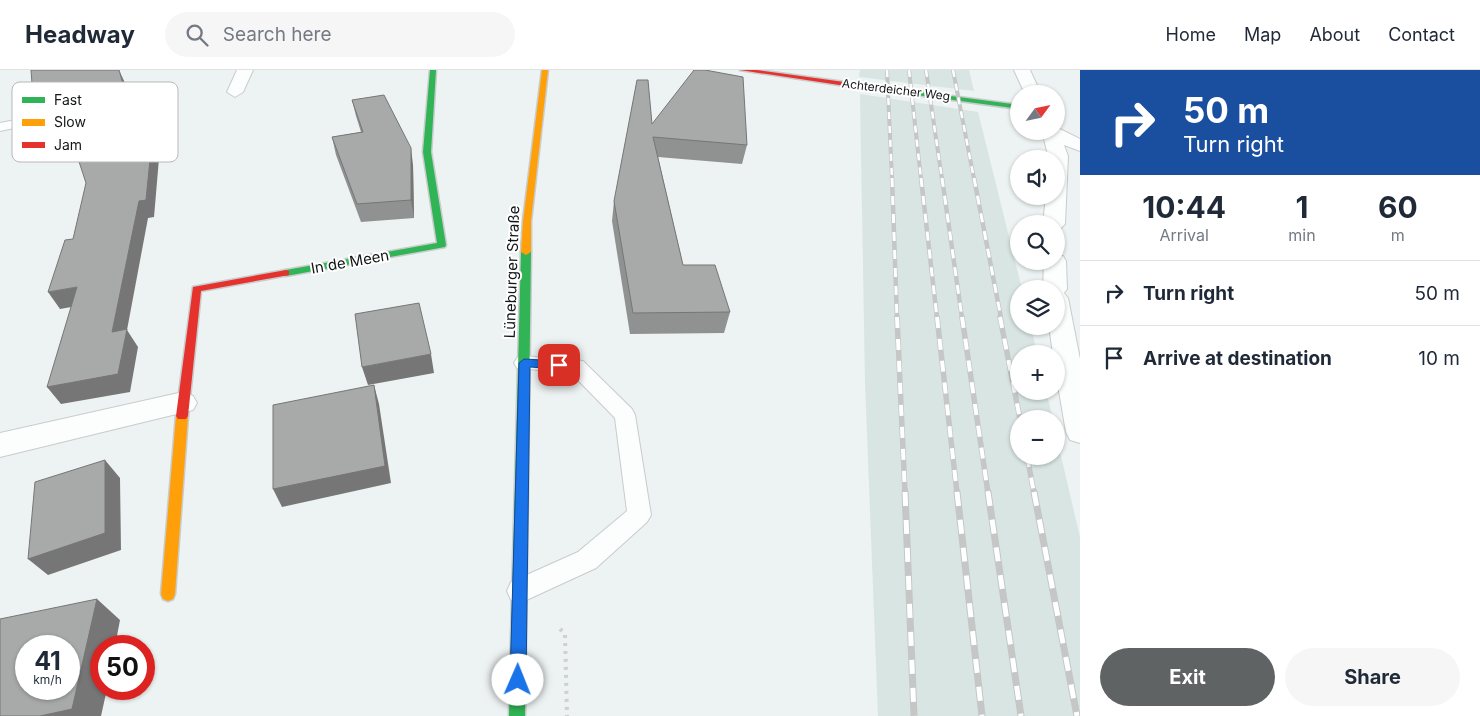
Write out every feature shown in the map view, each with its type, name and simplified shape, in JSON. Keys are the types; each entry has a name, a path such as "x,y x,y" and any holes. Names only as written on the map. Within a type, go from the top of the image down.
{"street":[{"path":"235,92 245,70"},
{"name":"In de Meen","path":"168,594 183,404 196,289 442,245 427,152 433,70"},
{"name":"Lüneburger Straße","path":"517,716 527,221 545,70"},
{"name":"Achterdeicher Weg","path":"743,70 1010,106"},
{"path":"1022,70 1029,85"},
{"path":"1065,138 1080,146"},
{"path":"1055,140 1065,183 1056,215"},
{"path":"1063,335 1080,432"},
{"path":"0,445 183,404"}],"lane":[{"path":"520,590 587,560 639,515 625,415 576,366 524,363"}],"shaded area":[{"path":"860,70 969,70 974,91 859,77"},
{"path":"860,94 978,112 1010,241 1010,270 1017,270 1020,280 1010,280 1010,335 1033,335 1035,345 1010,345 1010,400 1048,400 1051,410 1010,410 1010,465 1063,465 1080,537 1080,716 878,716 865,382"}],"building":[{"path":"31,70 119,70 122,82 32,82"},
{"path":"694,70 705,70 743,77 747,145 653,137 683,265 715,265 730,312 633,313 614,201 637,80 648,80 652,124"},
{"path":"384,95 411,148 411,200 357,204 332,137 363,132 352,100"},
{"path":"79,162 150,162 146,200 139,201 112,332 127,329 118,374 47,387 77,287 48,292 65,240 73,239 86,183"},
{"path":"419,303 431,354 362,367 355,314"},
{"path":"374,385 385,466 273,489 273,405"},
{"path":"105,460 105,533 28,559 35,482"},
{"path":"97,599 80,674 80,635 15,635 15,700 74,700 72,709 40,716 0,716 0,619"}],"railway":[{"path":"887,70 892,179"},
{"path":"909,70 921,179"},
{"path":"926,70 942,179"},
{"path":"953,70 974,179"},
{"path":"892,178 897,318"},
{"path":"921,178 937,318"},
{"path":"942,178 962,318"},
{"path":"974,178 1001,318"},
{"path":"897,317 905,493"},
{"path":"937,317 957,493"},
{"path":"962,317 988,493"},
{"path":"1000,317 1018,410"},
{"path":"1029,465 1034,493"},
{"path":"905,492 914,716"},
{"path":"957,492 982,716"},
{"path":"988,492 1021,716"},
{"path":"1034,492 1077,716"}],"traffic: fast":[{"path":"286,273 442,245 427,152 433,70"},
{"path":"859,86 1010,106"},
{"path":"517,716 526,252"}],"traffic: slow":[{"path":"526,252 527,221 545,70"},
{"path":"168,594 182,416"}],"traffic: jam":[{"path":"743,70 859,86"},
{"path":"182,416 196,289 286,273"}],"route":[{"path":"518,680 524,363 559,365"}]}
